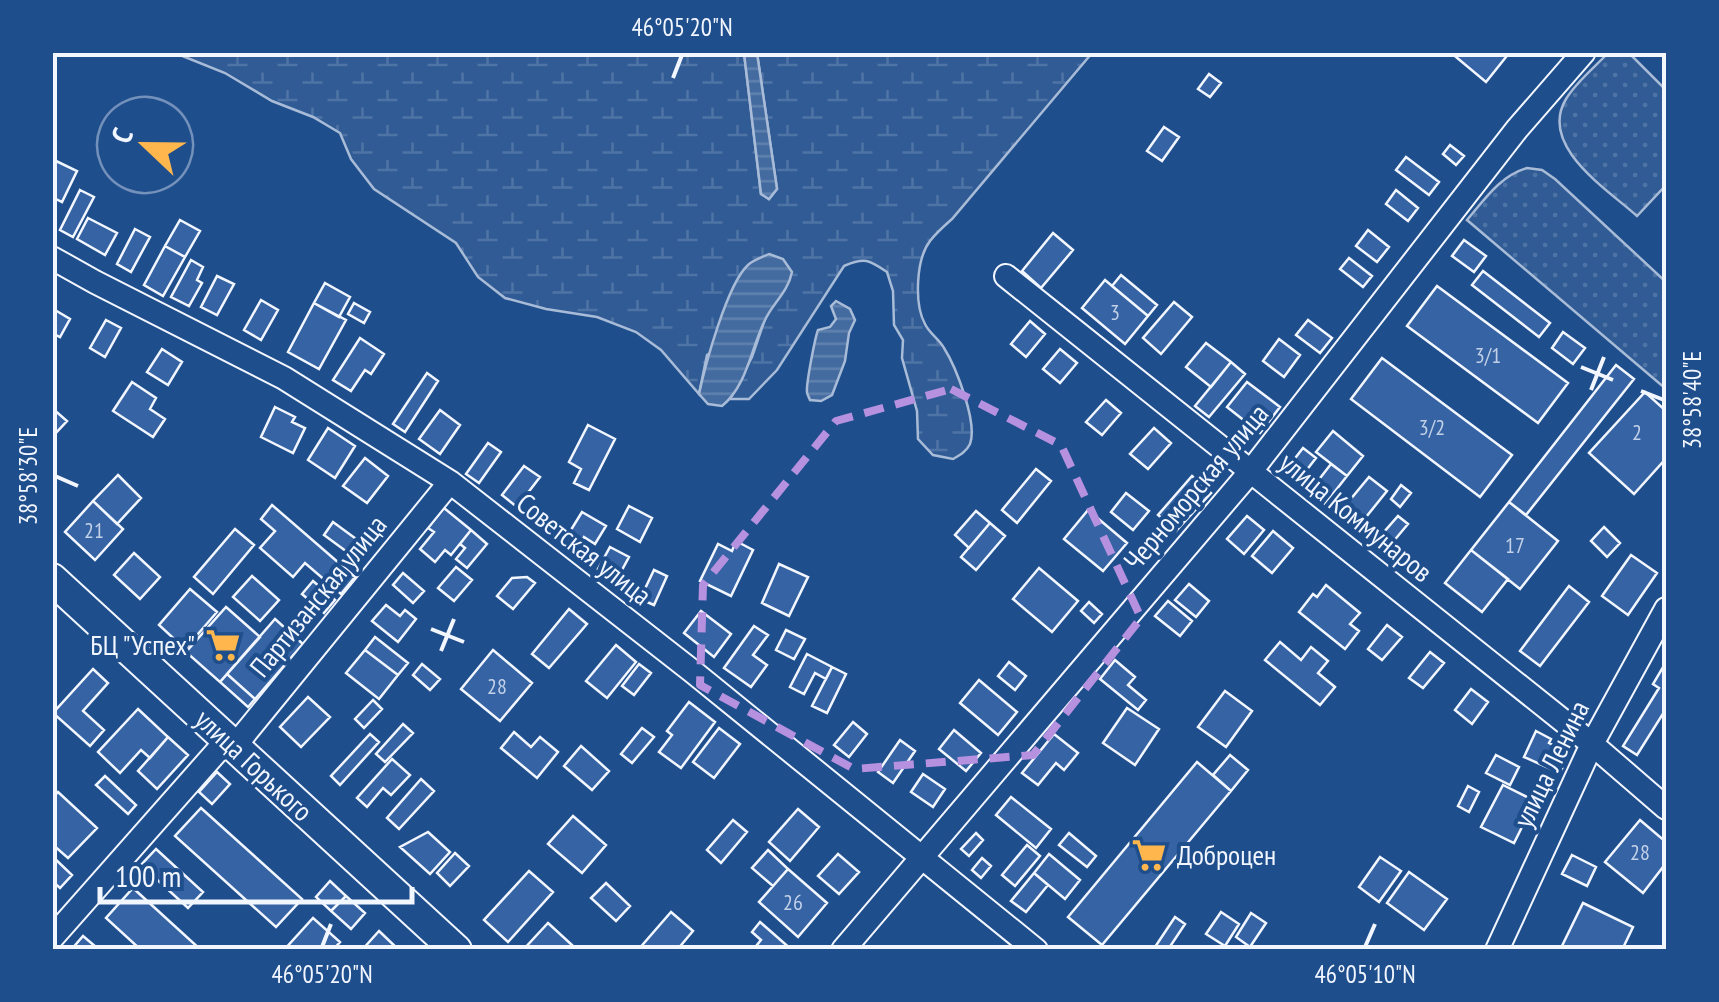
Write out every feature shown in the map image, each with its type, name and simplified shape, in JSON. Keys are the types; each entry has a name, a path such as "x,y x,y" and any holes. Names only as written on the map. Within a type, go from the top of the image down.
{"main road":[{"name":"улица Горького","path":"52,579 456,950"}],"street":[{"name":"Черноморская улица","path":"843,950 1251,471 1517,129 1584,52"},
{"name":"Советская улица","path":"52,258 284,378 450,482 692,670 1036,950"},
{"name":"улица Коммунаров","path":"1006,276 1592,744 1666,808"},
{"name":"Партизанская улица","path":"52,938 230,744 450,482"},
{"name":"улица Ленина","path":"1497,950 1592,744 1665,616"}],"highlighted area":[{"path":"951,389 1061,445 1141,618 1033,755 854,769 700,685 703,585 836,421"}],"green space":[{"path":"1609,52 1629,53 1666,90 1666,185 1637,216 1580,165 1561,133 1560,116 1566,99"},
{"path":"175,53 744,53 761,194 769,199 777,189 757,53 1092,53 925,249 919,270 921,315 954,368 971,423 970,444 953,459 933,455 918,439 917,411 902,358 903,340 894,325 893,291 887,272 876,265 857,261 844,266 777,370 749,399 730,399 752,357 765,319 707,355 699,394 661,350 636,332 597,317 505,298 478,277 456,243 374,189 351,159 340,133 272,101 225,73"},
{"path":"1527,168 1542,170 1555,179 1666,282 1666,389 1467,220 1501,182"}],"shaded area":[{"path":"744,53 757,53 777,189 769,199 761,194"},
{"path":"769,254 783,259 792,272 790,279 765,320 737,388 722,406 708,404 699,394 732,289 748,265"},
{"path":"836,301 850,309 855,320 845,361 832,395 821,401 810,400 807,387 818,330 830,327 836,319 831,306"}],"building":[{"path":"1450,52 1510,52 1486,82"},
{"path":"1209,74 1221,83 1210,97 1198,89"},
{"path":"1164,127 1179,137 1162,161 1147,151"},
{"path":"1450,145 1464,156 1456,165 1443,154"},
{"path":"1406,157 1439,182 1429,195 1396,170"},
{"path":"54,160 77,171 62,202 52,197"},
{"path":"80,190 94,197 73,237 60,230"},
{"path":"1396,190 1418,208 1408,221 1386,204"},
{"path":"88,218 117,233 105,255 77,239"},
{"path":"180,220 200,231 185,257 165,246"},
{"path":"135,229 150,237 131,272 117,264"},
{"path":"1368,230 1389,247 1377,262 1356,246"},
{"path":"1053,233 1073,250 1041,288 1022,271"},
{"path":"1464,240 1486,256 1474,272 1452,256"},
{"path":"165,246 185,257 163,296 144,285"},
{"path":"1349,258 1372,276 1363,287 1340,269"},
{"path":"191,260 203,267 197,280 202,283 189,306 171,297"},
{"path":"1483,271 1550,323 1539,337 1472,285"},
{"path":"1121,275 1157,305 1148,316 1112,286"},
{"path":"217,276 234,284 217,315 201,307"},
{"path":"1105,280 1148,316 1125,344 1082,308"},
{"path":"325,283 350,297 339,317 314,303"},
{"path":"1437,286 1568,383 1538,423 1407,326"},
{"path":"261,300 278,310 261,340 244,330"},
{"path":"1174,302 1192,317 1161,354 1143,338"},
{"path":"314,303 346,320 319,369 288,352"},
{"path":"354,303 370,312 364,323 348,314"},
{"path":"55,310 70,319 60,337 52,333"},
{"path":"106,320 121,328 105,357 90,348"},
{"path":"1308,320 1332,338 1320,353 1296,335"},
{"path":"1030,321 1045,334 1026,357 1011,344"},
{"path":"1563,332 1585,348 1573,364 1552,348"},
{"path":"360,338 384,354 371,374 365,370 351,391 333,380"},
{"path":"1279,339 1300,355 1284,377 1263,361"},
{"path":"1206,343 1231,362 1211,387 1186,367"},
{"path":"162,349 182,362 168,385 147,372"},
{"path":"1060,349 1077,363 1060,383 1043,369"},
{"path":"1382,358 1512,455 1480,497 1351,399"},
{"path":"1231,362 1245,374 1209,417 1195,406"},
{"path":"1616,365 1634,379 1526,515 1509,502"},
{"path":"427,373 438,381 405,432 393,424"},
{"path":"132,382 156,398 150,409 165,419 153,437 113,411"},
{"path":"1247,382 1280,407 1260,433 1227,407"},
{"path":"1645,392 1666,411 1666,466 1662,463 1634,494 1589,453"},
{"path":"1106,400 1121,413 1102,435 1086,422"},
{"path":"275,407 295,417 292,422 305,428 293,453 261,437"},
{"path":"52,408 67,421 52,437"},
{"path":"440,410 460,425 440,454 419,439"},
{"path":"588,425 615,439 589,490 574,483 581,469 569,462"},
{"path":"328,428 355,446 335,478 308,460"},
{"path":"1154,428 1171,443 1148,469 1130,454"},
{"path":"1333,431 1363,456 1347,476 1316,452"},
{"path":"488,443 501,452 479,483 466,474"},
{"path":"1303,448 1316,458 1302,476 1289,466"},
{"path":"365,458 388,476 367,503 343,486"},
{"path":"1331,464 1347,476 1325,504 1310,491"},
{"path":"524,466 540,477 517,507 502,495"},
{"path":"1036,469 1051,481 1017,523 1002,510"},
{"path":"118,475 141,498 117,524 93,501"},
{"path":"1192,476 1211,493 1176,531 1158,515"},
{"path":"1369,477 1387,491 1358,527 1340,512"},
{"path":"1401,485 1411,493 1400,507 1391,499"},
{"path":"1126,493 1149,511 1133,530 1111,512"},
{"path":"93,501 123,529 95,560 65,532"},
{"path":"1509,502 1558,541 1520,589 1471,550"},
{"path":"272,505 355,577 341,594 305,563 293,577 260,548 275,531 261,519"},
{"path":"629,506 652,518 640,542 617,529"},
{"path":"444,508 471,530 451,555 445,550 435,562 420,549 434,532 428,528"},
{"path":"1088,510 1127,543 1103,571 1064,539"},
{"path":"976,511 990,523 969,548 955,535"},
{"path":"582,512 606,526 595,544 584,537 575,554 561,546"},
{"path":"1247,516 1264,530 1244,554 1227,539"},
{"path":"1398,516 1408,524 1387,549 1377,540"},
{"path":"333,522 363,544 354,557 324,535"},
{"path":"990,523 1005,536 976,570 961,557"},
{"path":"1604,527 1620,543 1607,557 1591,541"},
{"path":"235,529 254,545 213,594 194,577"},
{"path":"471,530 487,544 467,568 456,559 465,548 460,544"},
{"path":"1273,531 1293,548 1272,573 1252,556"},
{"path":"736,541 753,550 731,596 700,581 718,544 732,551"},
{"path":"610,547 629,557 617,579 598,569"},
{"path":"1471,550 1508,579 1482,612 1445,583"},
{"path":"134,553 160,577 140,599 114,575"},
{"path":"1631,555 1657,573 1628,615 1602,596"},
{"path":"779,564 808,577 789,616 762,603"},
{"path":"456,567 472,580 454,601 438,588"},
{"path":"1039,568 1078,601 1052,632 1013,599"},
{"path":"654,570 667,576 654,605 640,599"},
{"path":"403,573 424,591 413,603 393,585"},
{"path":"252,576 279,600 260,621 233,597"},
{"path":"527,577 535,583 513,609 497,596 512,578"},
{"path":"313,581 335,600 324,613 302,594"},
{"path":"1189,584 1209,601 1196,617 1175,600"},
{"path":"1326,585 1360,613 1350,624 1359,631 1345,649 1299,612"},
{"path":"1569,586 1589,602 1540,666 1520,651"},
{"path":"190,589 217,612 185,649 159,625"},
{"path":"1168,601 1192,621 1180,636 1155,616"},
{"path":"1089,602 1102,614 1094,623 1081,611"},
{"path":"386,605 400,616 405,610 416,619 398,642 372,621"},
{"name":"БЦ \"Успех\"","path":"226,607 260,637 220,682 186,652"},
{"path":"569,609 587,624 549,668 532,654"},
{"path":"701,611 731,634 714,657 684,633"},
{"path":"275,619 303,644 255,699 227,674"},
{"path":"1387,625 1402,637 1382,660 1368,649"},
{"path":"754,626 768,635 753,655 767,665 751,687 724,668"},
{"path":"786,630 805,639 794,659 776,650"},
{"path":"375,637 408,663 398,675 365,650"},
{"path":"1280,642 1301,660 1311,647 1328,661 1318,673 1335,687 1320,705 1265,660"},
{"path":"616,645 636,662 607,698 586,681"},
{"path":"365,650 398,675 379,699 346,673"},
{"path":"493,650 532,683 500,721 461,689"},
{"path":"1430,652 1444,663 1423,688 1409,678"},
{"path":"807,654 832,667 826,679 815,673 804,694 790,687"},
{"path":"1115,660 1135,677 1128,685 1146,700 1138,710 1100,679"},
{"path":"1009,662 1026,676 1015,690 998,676"},
{"path":"1666,662 1666,709 1637,755 1623,746 1659,688 1653,684"},
{"path":"422,664 440,679 430,690 413,675"},
{"path":"639,664 651,673 634,695 622,686"},
{"path":"832,667 846,674 827,713 812,706"},
{"path":"93,669 108,683 83,711 104,730 90,746 53,713"},
{"path":"227,674 255,699 248,707 220,682"},
{"path":"979,680 1017,712 998,735 960,703"},
{"path":"1471,689 1488,702 1472,724 1455,710"},
{"path":"1225,691 1252,711 1226,747 1198,727"},
{"path":"308,697 330,717 301,747 280,727"},
{"path":"373,700 382,709 364,728 355,719"},
{"path":"689,702 715,722 681,768 659,752 672,735 667,731"},
{"path":"1127,708 1159,729 1135,765 1103,743"},
{"path":"138,709 168,737 150,758 141,750 120,773 98,752"},
{"path":"853,722 867,734 849,757 834,745"},
{"path":"403,724 413,733 385,762 376,754"},
{"path":"642,728 654,737 632,763 621,754"},
{"path":"719,728 740,744 714,778 693,762"},
{"path":"954,730 981,753 966,771 939,749"},
{"path":"1536,731 1569,753 1560,773 1524,757"},
{"path":"514,732 531,747 540,737 558,752 537,778 501,748"},
{"path":"370,734 379,742 340,785 331,776"},
{"path":"1054,734 1078,753 1064,770 1056,763 1038,785 1022,773"},
{"path":"168,737 188,755 157,789 138,771"},
{"path":"900,740 915,751 893,783 878,772"},
{"path":"581,746 609,771 592,790 564,766"},
{"path":"1230,755 1248,770 1231,791 1213,775"},
{"path":"1496,755 1519,767 1510,785 1486,773"},
{"path":"392,759 410,775 391,795 383,788 367,807 357,798"},
{"path":"1197,762 1231,791 1102,945 1068,917"},
{"path":"217,772 230,784 212,804 199,792"},
{"path":"923,774 945,789 933,807 911,792"},
{"path":"105,776 136,805 128,814 96,785"},
{"path":"421,779 434,791 399,829 387,818"},
{"path":"1503,785 1535,801 1514,843 1481,827"},
{"path":"1468,786 1479,792 1469,812 1458,806"},
{"path":"58,792 97,828 68,858 52,844 52,798"},
{"path":"1011,797 1051,829 1036,848 996,815"},
{"path":"201,808 302,899 276,927 175,836"},
{"path":"798,809 819,827 790,861 769,842"},
{"path":"573,816 606,845 582,873 548,844"},
{"path":"733,820 747,832 721,863 707,850"},
{"path":"1640,820 1666,842 1666,863 1643,893 1605,862"},
{"path":"428,832 450,852 430,874 400,847"},
{"path":"976,833 983,840 969,856 961,849"},
{"path":"1069,833 1096,856 1087,867 1059,845"},
{"path":"1027,845 1040,856 1015,886 1002,875"},
{"path":"156,849 203,892 188,908 141,865"},
{"path":"768,850 788,869 773,886 752,868"},
{"path":"455,853 469,866 450,886 437,873"},
{"path":"838,854 859,872 839,894 818,876"},
{"path":"1049,854 1080,880 1065,899 1034,873"},
{"path":"1572,855 1596,867 1587,886 1562,874"},
{"path":"52,856 72,875 60,888 52,881"},
{"path":"1380,857 1401,871 1379,902 1359,887"},
{"path":"982,858 991,866 981,878 972,870"},
{"path":"788,869 827,903 798,937 759,902"},
{"path":"529,871 553,892 508,942 484,920"},
{"path":"1409,872 1447,899 1424,930 1387,903"},
{"path":"1034,873 1048,885 1026,912 1011,901"},
{"path":"330,881 346,896 331,911 316,897"},
{"path":"606,883 630,906 616,921 591,898"},
{"path":"133,888 201,950 141,950 106,918"},
{"path":"346,896 365,913 351,929 331,911"},
{"path":"1583,903 1633,927 1622,950 1560,950"},
{"path":"671,912 693,931 677,950 638,950"},
{"path":"1221,912 1239,924 1225,946 1206,934"},
{"path":"1251,913 1266,923 1250,947 1236,937"},
{"path":"1175,917 1185,924 1171,950 1153,950"},
{"path":"313,918 340,942 333,950 284,950"},
{"path":"760,922 792,950 762,950 757,945 761,940 752,932"},
{"path":"548,923 572,945 569,950 523,950"},
{"path":"379,931 399,950 362,950"},
{"path":"83,936 96,947 94,950 71,950"}],"place":[{"name":"БЦ \"Успех\"","path":"223,645"},
{"name":"Доброцен","path":"1149,855"}]}
